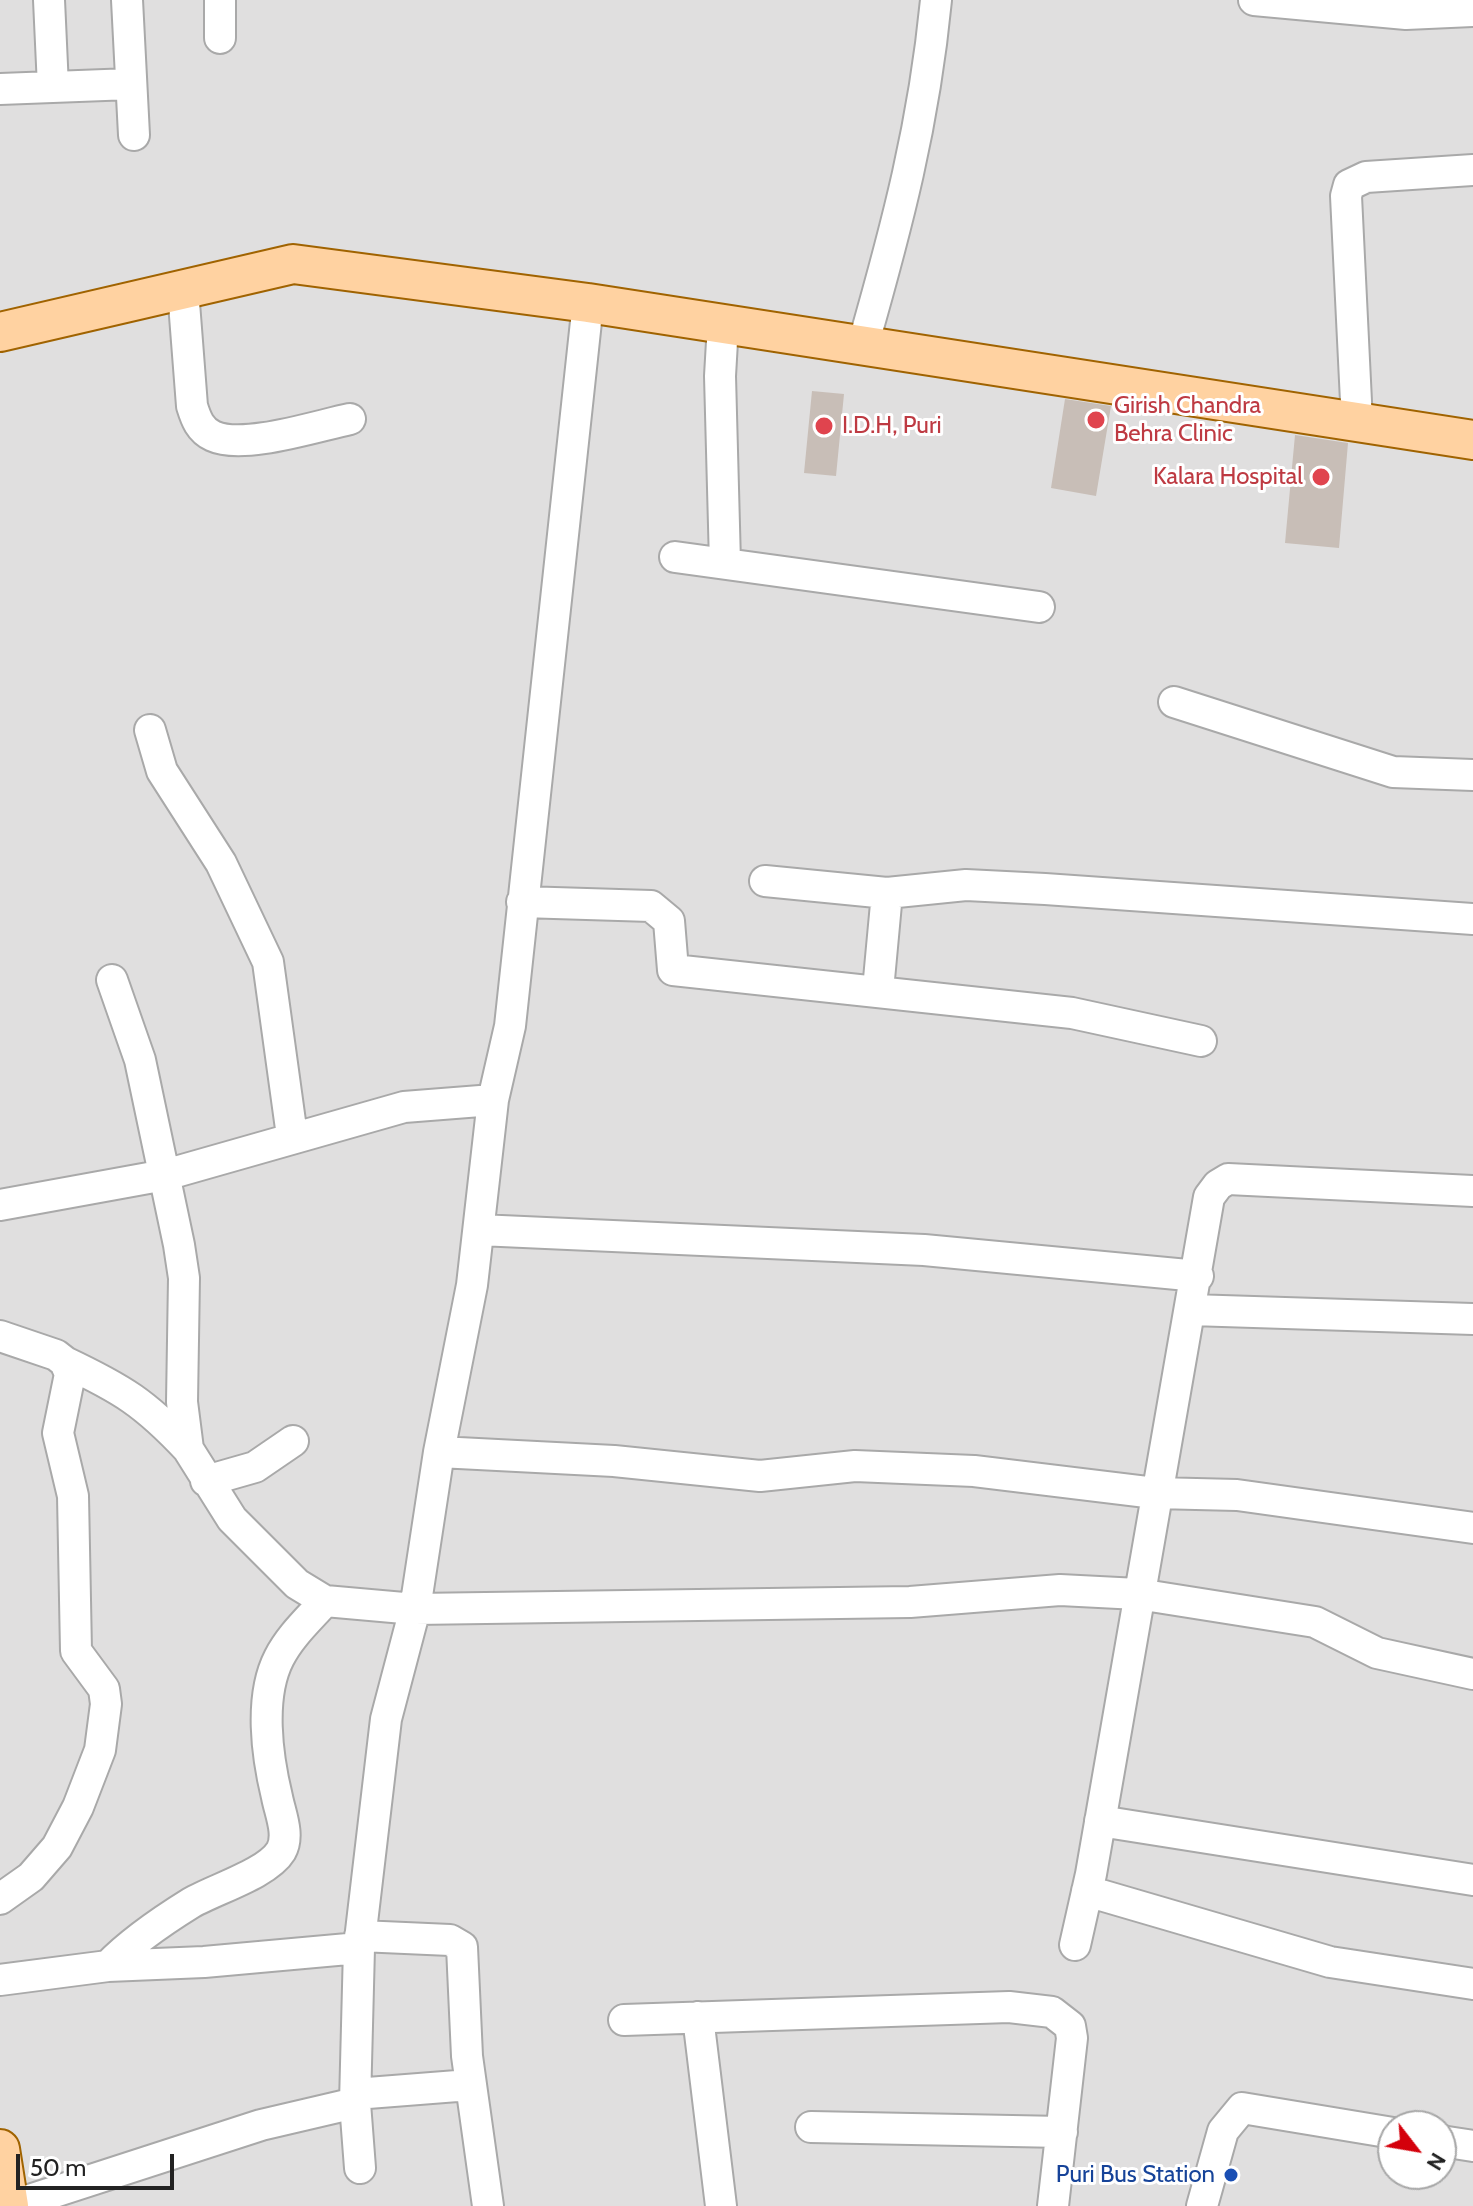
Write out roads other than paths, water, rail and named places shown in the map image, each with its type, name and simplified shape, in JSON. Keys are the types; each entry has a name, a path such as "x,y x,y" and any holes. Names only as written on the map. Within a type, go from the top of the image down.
{"main road":[{"path":"0,332 293,264 588,303 1473,440"},
{"path":"0,2149 10,2206"}],"street":[{"path":"49,0 53,87"},
{"path":"127,0 134,135"},
{"path":"220,0 220,38"},
{"path":"863,345 907,189 924,101 936,0"},
{"path":"1254,0 1406,14 1473,11"},
{"path":"0,89 131,84"},
{"path":"1357,422 1349,185 1366,177 1473,170"},
{"path":"183,290 192,406 198,423 212,436 235,442 350,419"},
{"path":"360,2168 355,2098 360,1942 386,1719 415,1609 439,1452 472,1285 493,1100 510,1026 588,303"},
{"path":"723,324 720,376 725,563"},
{"path":"675,557 1039,607"},
{"path":"1174,702 1393,772 1473,775"},
{"path":"150,730 162,771 221,863 268,962 292,1136"},
{"path":"765,881 887,893 966,885 1045,889 1473,919"},
{"path":"878,990 887,893"},
{"path":"522,902 651,906 669,921 673,970 1072,1013 1201,1041"},
{"path":"112,980 140,1060 184,1278 182,1402 188,1449"},
{"path":"0,1205 165,1175 292,1136 404,1107 493,1100"},
{"path":"1075,1945 1100,1821 1155,1493 1198,1276 1209,1197 1218,1185 1228,1179 1473,1191"},
{"path":"479,1230 924,1250 1198,1276"},
{"path":"1191,1310 1473,1319"},
{"path":"0,1336 56,1355 122,1389 157,1416 188,1449 232,1519 297,1584 325,1601 415,1609 910,1602 1060,1590 1138,1594 1315,1622 1377,1653 1473,1674"},
{"path":"0,1899 31,1877 64,1834 100,1750 106,1704 104,1689 76,1651 73,1496 58,1433 70,1374 65,1362"},
{"path":"206,1481 255,1467 293,1441"},
{"path":"439,1452 614,1461 760,1476 855,1466 974,1471 1155,1493 1237,1495 1473,1528"},
{"path":"108,1966 137,1939 192,1903 261,1868 283,1848 285,1836 272,1777 268,1733 271,1681 289,1641 325,1601"},
{"path":"1100,1821 1473,1880"},
{"path":"1087,1891 1330,1962 1473,1984"},
{"path":"0,1980 108,1966 204,1962 360,1942 450,1940 462,1947 470,2085 488,2206"},
{"path":"624,2020 1009,2007 1052,2012 1070,2026 1072,2038 1053,2206"},
{"path":"698,2017 721,2206"},
{"path":"10,2206 355,2098 470,2085"},
{"path":"1202,2206 1223,2131 1242,2108 1377,2130"},
{"path":"811,2127 1062,2132"}],"place":[{"name":"Girish Chandra Behra Clinic","path":"1096,420"},
{"name":"I.D.H, Puri","path":"824,426"},
{"name":"Kalara Hospital","path":"1321,477"},
{"name":"Puri Bus Station","path":"1231,2175"}]}
